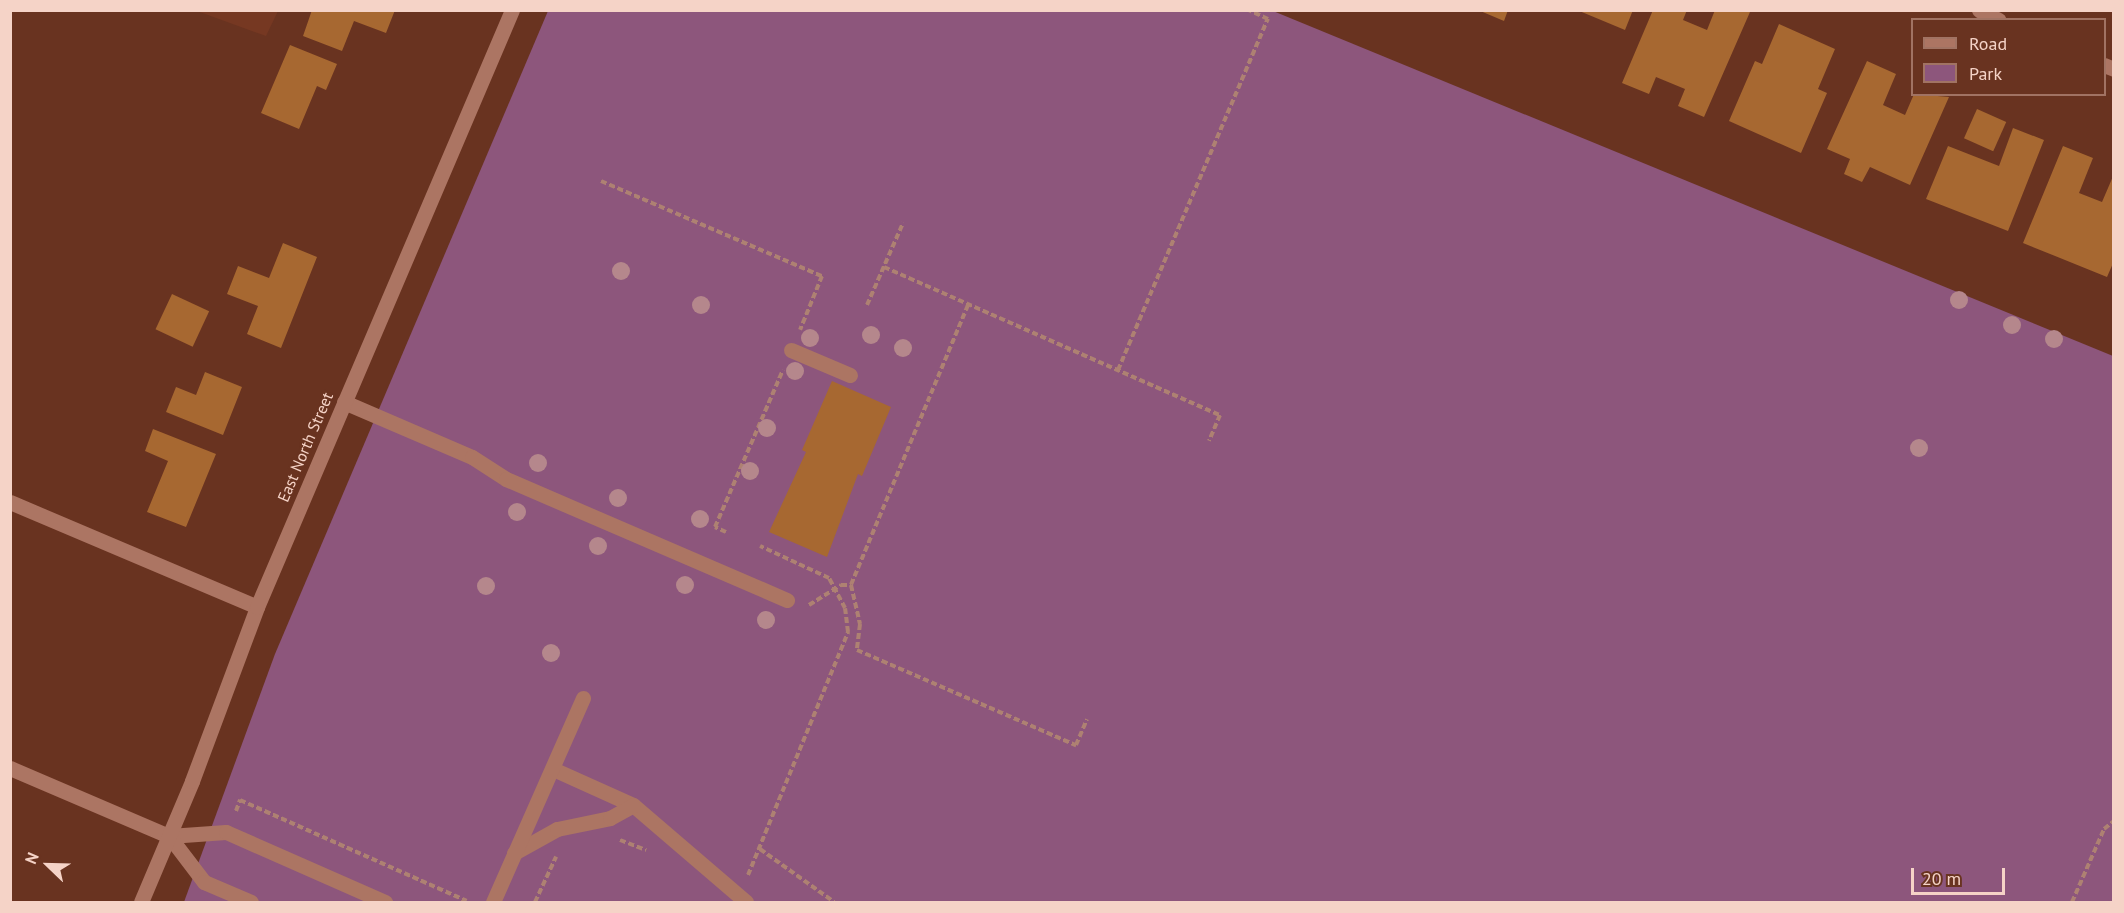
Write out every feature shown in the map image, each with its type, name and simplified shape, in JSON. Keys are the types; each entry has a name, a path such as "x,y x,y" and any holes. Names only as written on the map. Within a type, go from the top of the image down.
{"street":[{"name":"East North Street","path":"141,903 169,836 256,607 512,10"},
{"path":"1978,10 1995,18"},
{"path":"791,350 850,375"},
{"path":"344,402 472,457 506,479 787,600"},
{"path":"10,502 256,607"},
{"path":"493,903 583,698"},
{"path":"10,768 169,836 226,832 385,903"},
{"path":"553,769 633,805 746,903"},
{"path":"514,853 557,829 610,818 633,805"},
{"path":"169,836 204,882 251,903"}],"path":[{"path":"1118,370 1268,19 1248,10"},
{"path":"601,181 822,276 715,527 726,532"},
{"path":"867,305 903,223"},
{"path":"884,267 1220,415 1209,441"},
{"path":"968,305 851,585 860,624 857,650 1076,745 1088,719"},
{"path":"748,877 846,644 848,620 835,588 823,573 760,546"},
{"path":"801,611 835,588 851,585"},
{"path":"236,810 240,800 467,901"},
{"path":"2072,903 2104,829 2114,820"},
{"path":"616,839 653,855"},
{"path":"759,849 834,903"},
{"path":"536,903 560,851"}],"shaded area":[{"path":"278,10 266,36 197,11"}],"green space":[{"path":"548,11 1273,11 2113,356 2113,902 184,902 275,654"}],"building":[{"path":"312,10 395,10 386,33 354,21 342,51 303,36"},
{"path":"1478,10 1508,10 1504,21"},
{"path":"1577,10 1633,10 1625,30"},
{"path":"1653,10 1687,10 1683,20 1707,30 1715,10 1750,12 1704,117 1678,106 1685,89 1656,77 1649,94 1622,83"},
{"path":"1779,24 1835,49 1818,89 1827,93 1801,153 1729,121 1755,61 1762,64"},
{"path":"290,45 337,64 326,90 317,86 299,129 261,113"},
{"path":"1867,61 1896,74 1883,105 1905,115 1913,96 1949,97 1910,185 1870,167 1862,182 1844,174 1850,159 1827,149"},
{"path":"1977,109 2006,122 1993,151 1964,138"},
{"path":"2013,128 2044,140 2008,231 1926,199 1948,146 1999,166"},
{"path":"2063,146 2093,158 2079,193 2102,202 2114,174 2114,261 2107,277 2023,243"},
{"path":"283,243 317,257 281,348 247,334 258,306 227,294 238,266 269,278"},
{"path":"172,294 209,311 193,347 156,329"},
{"path":"205,372 242,387 223,435 166,412 176,387 196,395"},
{"path":"832,381 891,407 862,476 858,474 827,557 769,532 806,452 802,450"},
{"path":"153,429 216,454 186,527 147,512 168,461 145,451"}]}
